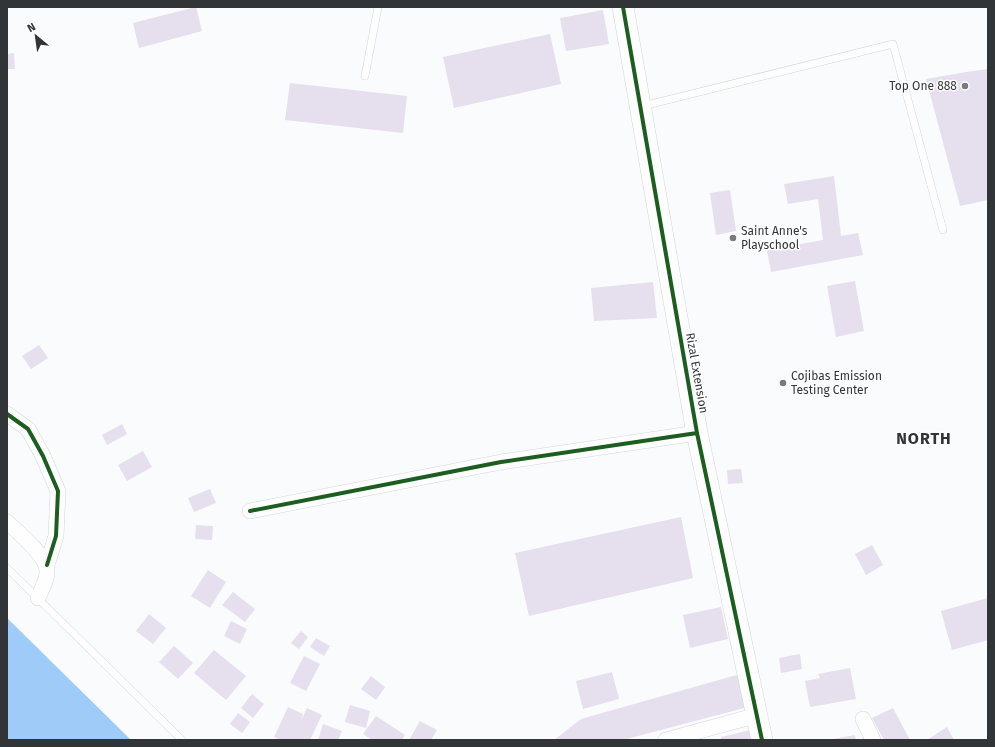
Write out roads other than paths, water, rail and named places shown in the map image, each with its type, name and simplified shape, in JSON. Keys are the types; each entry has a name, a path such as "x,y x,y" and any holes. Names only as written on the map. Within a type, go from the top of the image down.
{"street":[{"name":"Rizal Extension","path":"623,7 697,433 762,740"},
{"path":"7,414 28,429 43,456 58,491 56,536 47,565 46,581 38,598"},
{"path":"250,511 501,462 697,433"},
{"path":"7,522 27,541 47,565"},
{"path":"666,740 758,716"},
{"path":"863,719 873,740"}],"lane":[{"path":"365,76 378,7"},
{"path":"641,106 893,44 943,230"},
{"path":"7,568 182,740"}],"water":[{"path":"7,618 131,740 7,740"}],"place":[{"name":"Top One 888","path":"965,86"},
{"name":"Saint Anne's Playschool","path":"733,238"},
{"name":"Cojibas Emission Testing Center","path":"783,383"}],"district":[{"name":"NORTH","path":"924,438"}]}
